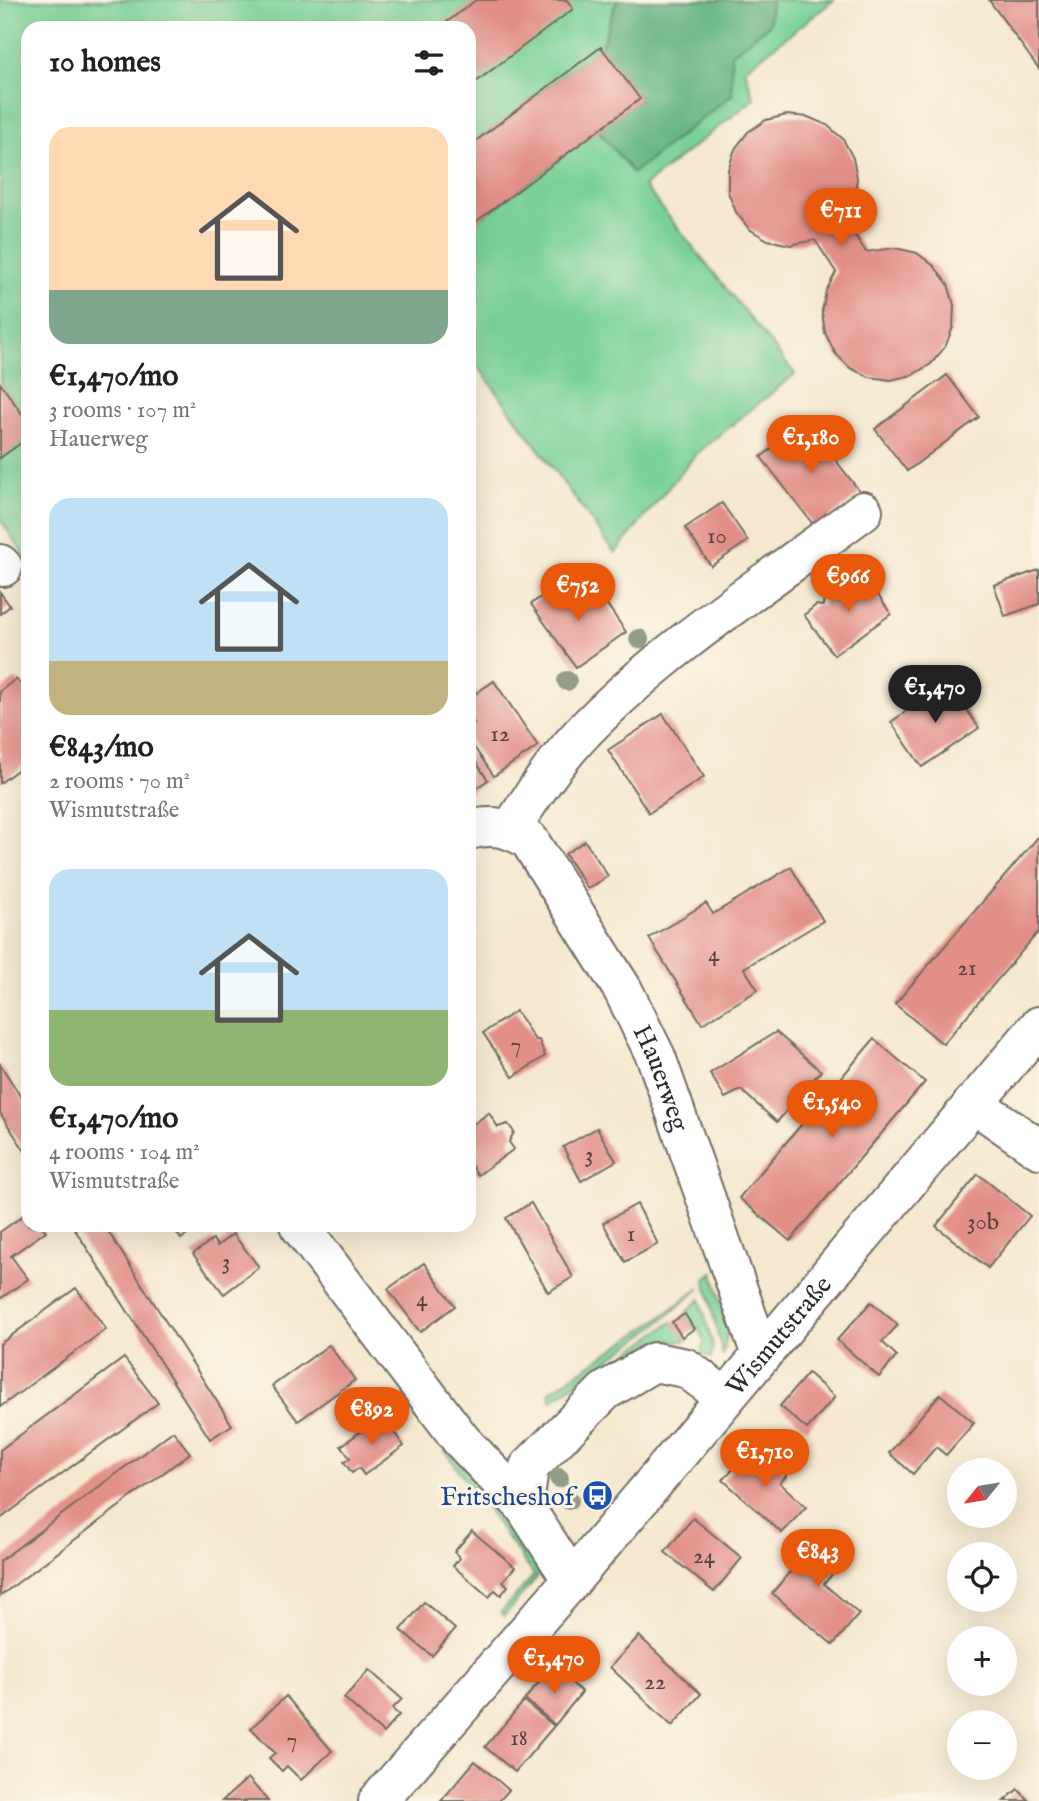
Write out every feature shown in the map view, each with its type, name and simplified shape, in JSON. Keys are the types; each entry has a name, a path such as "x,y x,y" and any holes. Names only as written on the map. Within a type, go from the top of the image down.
{"street":[{"path":"476,829 488,826 511,829 543,779 585,730 649,671 863,511"},
{"name":"Hauerweg","path":"511,829 529,840 623,989 656,1057 761,1355"},
{"name":"Wismutstraße","path":"378,1801 572,1580 1039,1026"},
{"path":"973,1103 1039,1149"},
{"path":"304,1232 461,1440 524,1506 572,1580"},
{"path":"524,1506 528,1466 606,1391 654,1363 686,1368 725,1397"}],"green space":[{"path":"0,0 617,0 601,47 476,141 476,21 21,21 21,412 0,383"},
{"path":"617,0 771,0 769,25 731,54 732,95 633,173 598,130 640,99 601,47"},
{"path":"771,0 834,0 745,69 754,99 644,186 795,374 696,454 615,553 476,364 476,222 598,130 633,173 731,54 769,25"},
{"path":"21,443 21,550 0,519 0,458"},
{"path":"713,1272 728,1329 723,1356 705,1279"},
{"path":"700,1288 653,1328 552,1400 549,1392"},
{"path":"700,1299 713,1346 711,1358 701,1352 704,1342 699,1327 694,1329 685,1314"},
{"path":"672,1322 687,1341 655,1341 620,1362 618,1360"},
{"path":"448,1450 473,1474 540,1567 538,1576 504,1616 501,1612 534,1575 445,1451"}],"building":[{"path":"476,0 567,0 573,9 476,82 476,21 448,21"},
{"path":"989,0 1039,0 1039,69"},
{"path":"601,47 640,99 476,222 476,141"},
{"path":"787,115 808,117 827,125 843,139 853,158 857,178 854,199 844,219 866,252 895,248 917,253 934,266 948,284 954,305 953,327 945,347 931,364 912,375 891,380 869,377 850,368 835,353 825,333 822,312 826,291 836,272 815,240 790,245 768,240 749,229 736,212 728,192 728,170 735,149 748,132 766,120"},
{"path":"947,375 979,417 907,471 875,429"},
{"path":"0,383 21,412 21,443 0,458"},
{"path":"806,422 861,493 816,528 761,457"},
{"path":"722,503 748,541 711,566 685,528"},
{"path":"1039,570 1039,604 1005,616 994,585"},
{"path":"862,572 891,614 834,655 804,615 816,605 823,606 824,594 829,590 841,594 842,586"},
{"path":"560,583 578,608 599,593 626,632 576,667 531,604"},
{"path":"0,592 10,606 0,614"},
{"path":"16,679 21,685 21,767 0,783 0,691"},
{"path":"494,681 538,746 494,776 476,750 476,693"},
{"path":"948,682 979,728 922,767 891,722"},
{"path":"663,714 704,777 649,813 608,750"},
{"path":"476,762 488,780 476,788"},
{"path":"1039,836 1039,931 943,1044 895,1004"},
{"path":"585,841 608,876 588,889 565,854"},
{"path":"791,867 823,921 744,968 758,990 702,1024 649,938 706,903 713,914"},
{"path":"516,1011 535,1040 539,1040 545,1056 513,1077 483,1033"},
{"path":"776,1032 821,1071 777,1122 741,1090 725,1098 710,1073"},
{"path":"874,1039 925,1082 790,1241 739,1198"},
{"path":"0,1064 21,1097 21,1145 0,1113"},
{"path":"489,1113 498,1127 508,1124 514,1132 509,1142 514,1149 478,1175 476,1172 476,1122"},
{"path":"597,1128 616,1161 581,1181 563,1147"},
{"path":"978,1174 1030,1216 988,1268 936,1226"},
{"path":"531,1203 573,1277 548,1292 506,1218"},
{"path":"637,1204 658,1244 625,1262 603,1223"},
{"path":"21,1217 21,1232 45,1232 11,1256 28,1279 0,1299 0,1232"},
{"path":"77,1232 108,1232 232,1425 210,1439"},
{"path":"176,1232 190,1232 181,1239"},
{"path":"233,1234 259,1267 224,1294 193,1254 213,1239 217,1246"},
{"path":"424,1263 455,1306 420,1332 388,1289"},
{"path":"76,1288 106,1329 0,1407 0,1344"},
{"path":"871,1302 898,1325 882,1342 897,1356 879,1377 837,1340"},
{"path":"685,1314 694,1329 682,1337 672,1322"},
{"path":"329,1345 355,1380 298,1421 272,1386"},
{"path":"124,1358 158,1403 0,1519 0,1450"},
{"path":"808,1373 835,1397 807,1429 780,1406"},
{"path":"940,1394 974,1423 946,1455 936,1447 913,1474 889,1453"},
{"path":"382,1416 404,1446 364,1475 359,1468 352,1473 344,1462 350,1458 341,1446"},
{"path":"173,1431 190,1453 0,1596 0,1561"},
{"path":"754,1446 787,1475 780,1483 806,1507 782,1533 723,1480"},
{"path":"693,1518 742,1558 714,1592 665,1552"},
{"path":"826,1530 851,1552 824,1584 859,1614 833,1645 772,1593"},
{"path":"472,1531 515,1567 503,1581 508,1586 501,1595 495,1590 489,1597 453,1566 460,1558 454,1552"},
{"path":"424,1602 455,1629 432,1656 401,1630"},
{"path":"639,1636 701,1694 672,1726 610,1667"},
{"path":"552,1666 582,1692 555,1725 525,1699"},
{"path":"369,1670 402,1699 392,1709 399,1715 383,1733 344,1698"},
{"path":"286,1696 332,1751 301,1780 287,1766 282,1771 269,1758 275,1753 251,1728"},
{"path":"524,1701 554,1726 515,1772 485,1747"},
{"path":"475,1761 509,1790 499,1801 441,1801"},
{"path":"248,1778 268,1801 222,1801"},
{"path":"1018,1789 1029,1801 1004,1801"}],"place":[{"name":"Fritscheshof","path":"597,1496"}]}
